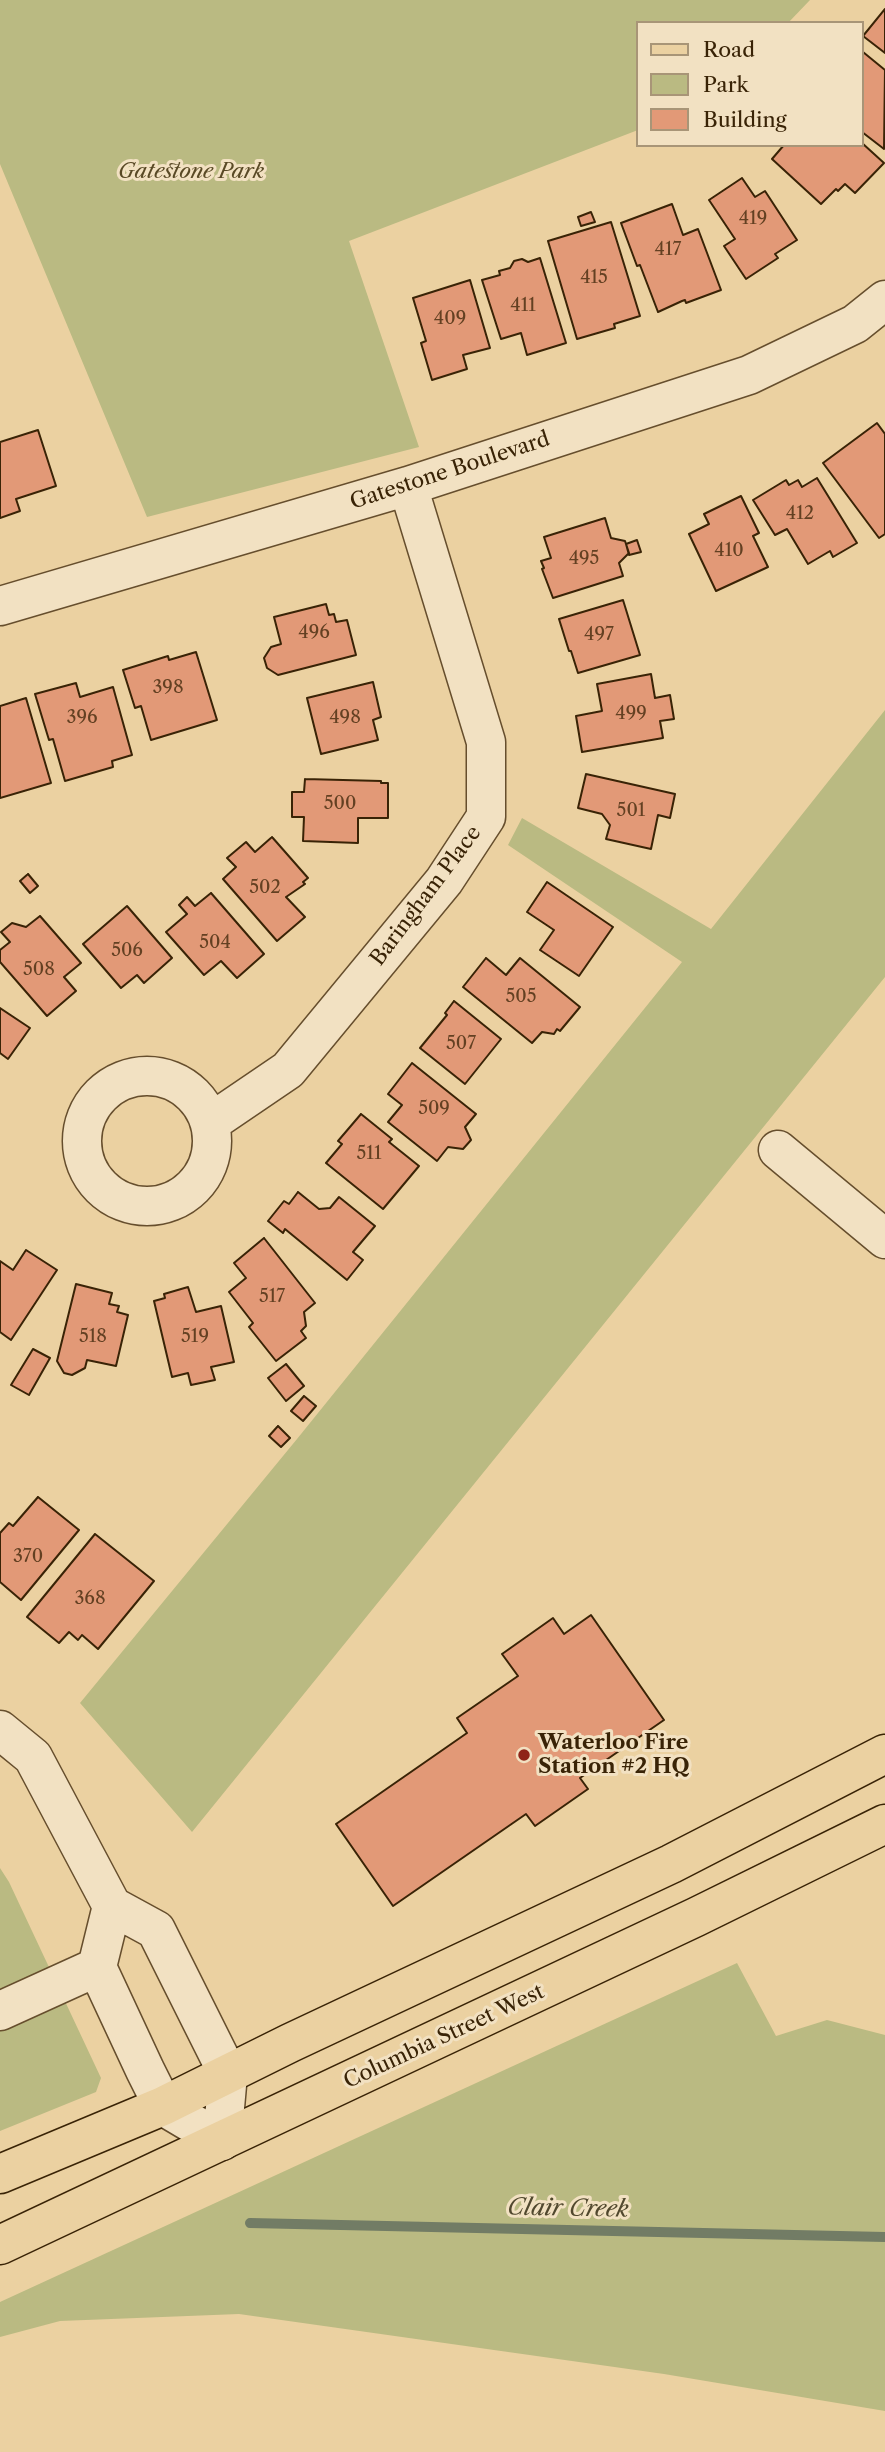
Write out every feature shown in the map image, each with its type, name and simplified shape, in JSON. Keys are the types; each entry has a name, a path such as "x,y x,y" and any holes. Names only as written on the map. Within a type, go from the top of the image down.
{"main road":[{"path":"0,2174 163,2106 671,1864 885,1754"},
{"name":"Columbia Street West","path":"0,2245 696,1917 885,1824"},
{"path":"671,1864 696,1917"}],"street":[{"name":"Gatestone Boulevard","path":"0,606 408,486 749,375 855,324 885,300"},
{"name":"Baringham Place","path":"210,1123 288,1070 444,881 486,817 486,742 408,486"},
{"path":"778,1150 885,1239"},
{"path":"0,1730 33,1757 112,1906 156,1930 228,2074 222,2141 163,2106 97,1967 112,1906"},
{"path":"0,2011 97,1967"}],"green space":[{"name":"Gatestone Park","path":"0,0 810,0 790,21 636,21 636,131 349,241 419,447 147,517 0,164"},
{"path":"885,710 885,977 192,1832 80,1703 682,962 508,845 522,818 711,929"},
{"path":"0,1868 101,2078 96,2092 0,2131"},
{"path":"737,1963 776,2036 827,2020 885,2035 885,2411 664,2374 239,2314 60,2321 0,2337 0,2302"}],"building":[{"path":"885,9 885,53 864,35"},
{"path":"864,53 885,70 884,149 864,134"},
{"path":"864,145 884,163 855,193 845,184 821,204 772,159 782,147 864,147"},
{"path":"742,178 755,197 765,191 797,240 775,254 778,258 746,279 724,246 735,239 709,200"},
{"path":"672,204 683,235 698,229 721,290 686,303 685,300 682,301 658,312 621,223"},
{"path":"591,212 595,222 581,226 578,217"},
{"path":"611,222 640,316 614,324 615,328 577,339 548,241"},
{"path":"540,258 566,343 527,355 521,333 501,339 482,280 500,275 499,271 510,268 514,261 522,259 528,262"},
{"path":"470,280 490,348 463,355 467,369 432,380 421,343 426,341 413,298"},
{"path":"877,423 885,434 885,534 879,538 823,463"},
{"path":"38,430 56,486 16,499 20,511 0,518 0,442"},
{"path":"817,478 857,543 833,557 830,551 808,564 787,529 775,535 753,500 786,480 789,485 798,480 802,487"},
{"path":"741,496 759,533 753,536 768,567 716,591 689,534 709,524 704,514"},
{"path":"605,518 611,538 625,541 629,553 619,563 623,576 553,598 542,569 544,568 541,561 551,558 544,537"},
{"path":"637,540 641,552 629,555 626,544"},
{"path":"623,600 640,655 578,673 559,619"},
{"path":"326,604 329,615 334,614 336,622 347,620 356,655 278,675 267,668 264,658 271,647 281,644 274,617"},
{"path":"196,652 217,720 151,740 141,706 135,708 123,670 168,656 169,660"},
{"path":"651,674 655,698 670,695 674,719 660,721 663,738 582,752 576,716 602,711 597,684"},
{"path":"373,682 381,717 373,720 378,740 321,754 307,698"},
{"path":"76,683 80,697 113,687 132,755 112,761 113,767 65,781 53,739 49,740 35,694"},
{"path":"26,698 51,783 0,798 0,706"},
{"path":"586,774 675,794 670,818 658,815 651,849 606,839 610,825 602,814 578,808"},
{"path":"305,779 388,783 388,818 358,818 358,843 303,841 304,817 292,817 292,792 304,792"},
{"path":"272,837 308,878 303,882 305,884 286,897 305,917 277,941 223,879 236,867 227,858 246,842 255,852"},
{"path":"28,874 38,886 30,893 20,881"},
{"path":"547,882 613,927 579,976 540,950 554,930 527,912"},
{"path":"211,893 264,954 237,978 221,961 204,975 166,932 187,914 179,905 187,897 195,906"},
{"path":"127,906 172,958 144,983 137,975 121,988 83,944"},
{"path":"40,916 81,963 64,977 76,991 47,1016 0,962 0,950 10,942 1,932 12,923 26,927"},
{"path":"486,958 506,975 520,958 580,1007 560,1031 557,1029 554,1034 542,1032 532,1043 463,987"},
{"path":"454,1001 501,1039 465,1084 420,1048 447,1015 445,1013"},
{"path":"0,1008 30,1028 8,1059 0,1053"},
{"path":"412,1063 476,1114 465,1127 471,1140 463,1149 448,1147 437,1161 388,1122 402,1105 388,1094"},
{"path":"361,1114 392,1139 389,1142 419,1166 383,1209 326,1163 342,1144 338,1141"},
{"path":"298,1192 319,1209 330,1208 339,1197 375,1226 353,1252 363,1260 347,1280 285,1229 283,1233 268,1221 284,1201 289,1204"},
{"path":"264,1238 315,1303 304,1312 306,1326 301,1331 306,1338 276,1361 249,1327 253,1323 229,1292 246,1278 234,1263"},
{"path":"26,1250 57,1270 11,1340 0,1332 0,1261 13,1270"},
{"path":"76,1284 112,1293 109,1304 119,1306 117,1312 128,1315 116,1366 87,1360 85,1368 72,1375 64,1373 57,1361"},
{"path":"188,1287 196,1312 221,1306 234,1362 211,1367 215,1380 191,1385 188,1373 172,1377 154,1301 165,1298 164,1294"},
{"path":"33,1349 50,1358 29,1395 11,1385"},
{"path":"286,1364 304,1386 286,1401 268,1378"},
{"path":"304,1396 316,1406 303,1421 291,1411"},
{"path":"278,1426 290,1438 281,1447 269,1436"},
{"path":"38,1497 79,1530 21,1600 0,1582 0,1533 9,1523 13,1526"},
{"path":"95,1534 154,1581 98,1649 82,1635 78,1640 69,1632 59,1643 27,1617"},
{"name":"Waterloo Fire Station #2 HQ","path":"591,1615 664,1720 580,1778 588,1789 535,1826 526,1814 393,1906 336,1824 467,1733 457,1718 518,1676 502,1654 553,1618 564,1634"}],"waterway":[{"name":"Clair Creek","path":"250,2223 885,2237"}],"place":[{"name":"Waterloo Fire Station #2 HQ","path":"524,1755"}]}
